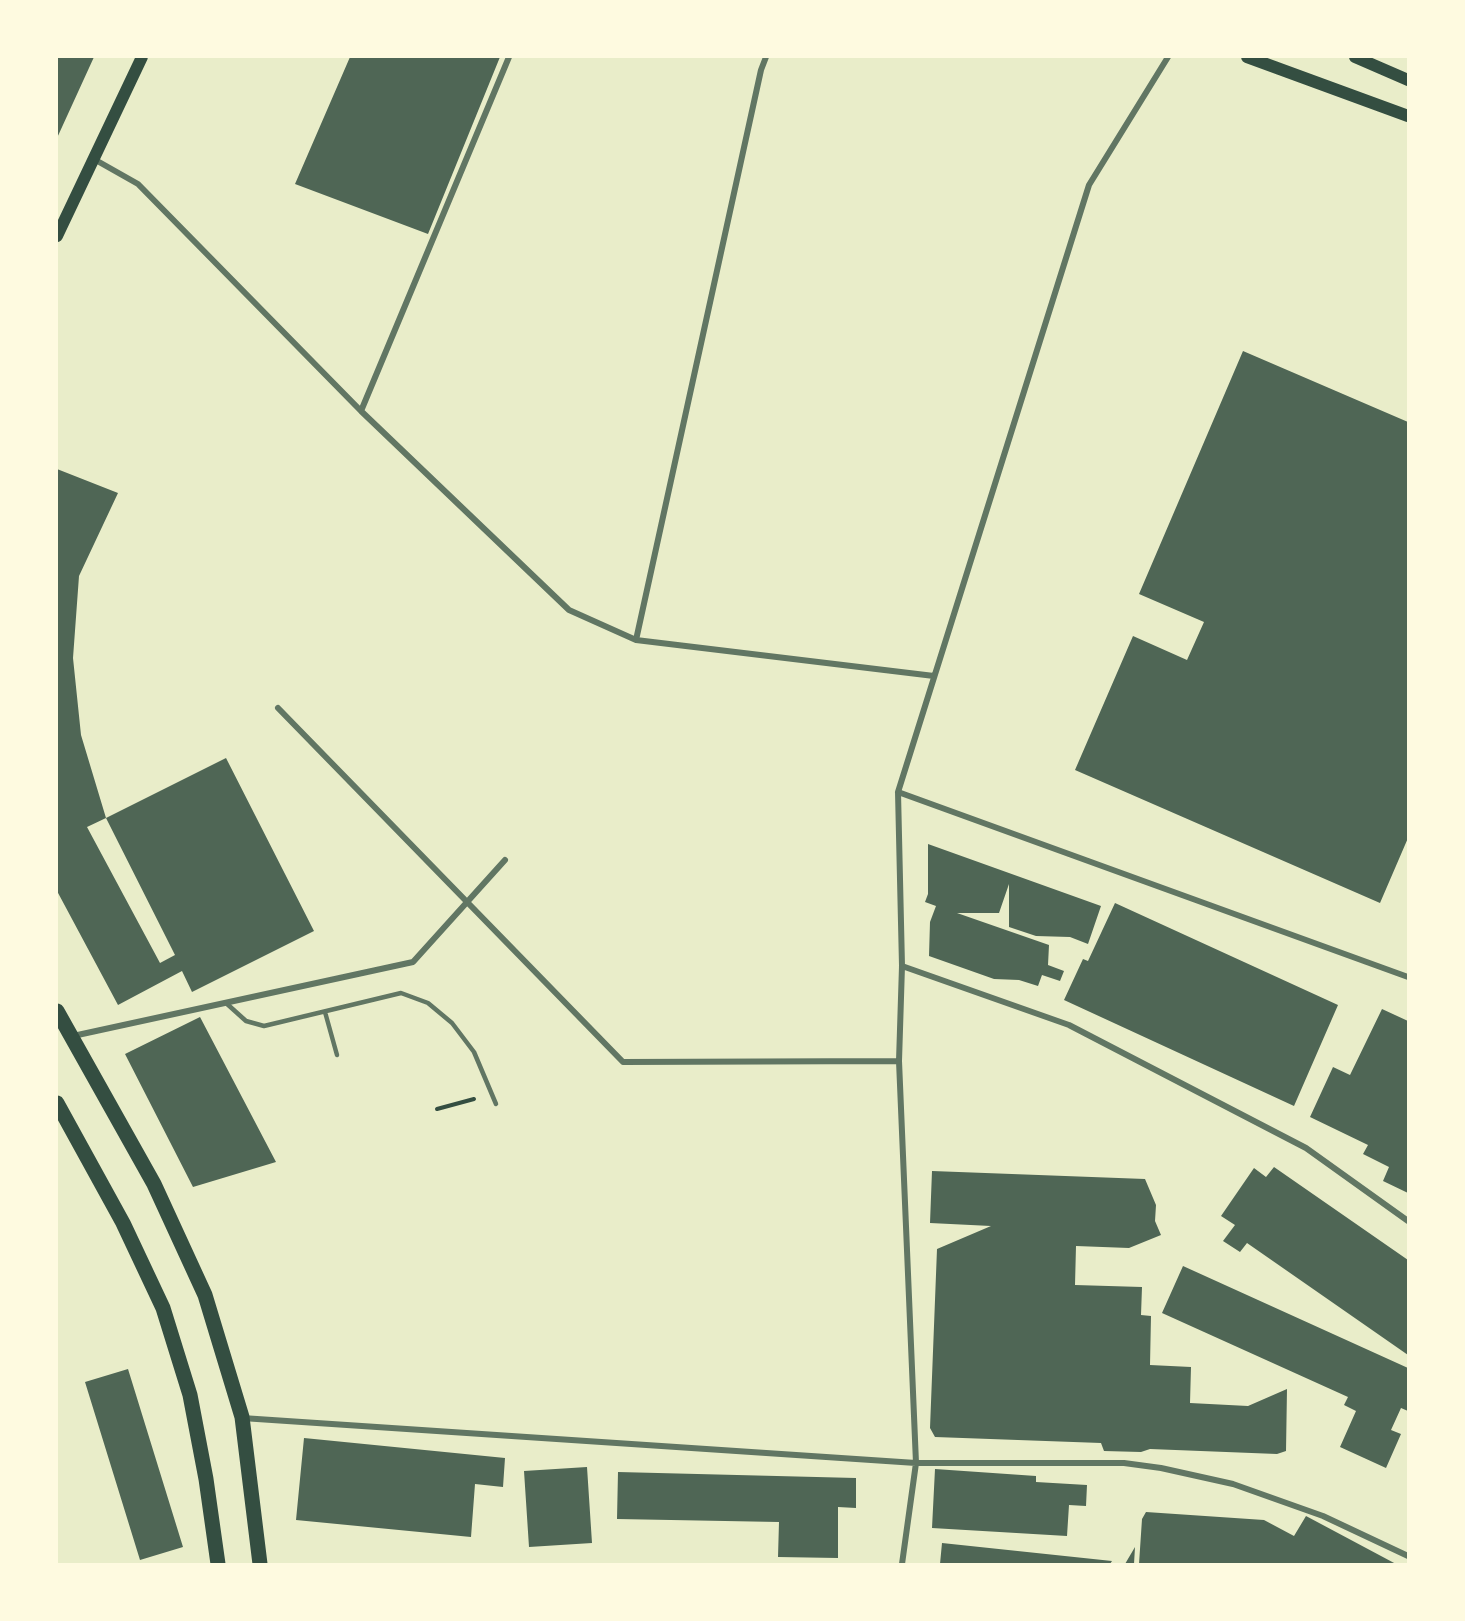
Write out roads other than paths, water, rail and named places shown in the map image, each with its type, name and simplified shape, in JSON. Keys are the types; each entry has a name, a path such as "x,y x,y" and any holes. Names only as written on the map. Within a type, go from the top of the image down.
{"main road":[{"path":"57,236 92,158 142,57"},
{"path":"1247,57 1408,116"},
{"path":"1355,57 1408,80"},
{"path":"57,1011 154,1184 205,1295 242,1418 260,1564"},
{"path":"57,1103 123,1223 162,1308 190,1395 206,1479 218,1564"}],"street":[{"path":"361,411 509,57"},
{"path":"636,640 761,70 766,57"},
{"path":"902,1564 916,1463 899,1061 902,966 898,792 1089,185 1168,57"},
{"path":"92,158 138,184 361,411 569,610 636,640 934,676"},
{"path":"278,708 623,1062 899,1061"},
{"path":"898,792 1408,977"},
{"path":"71,1036 412,962 505,860"},
{"path":"902,966 1069,1025 1305,1148 1408,1221"},
{"path":"242,1418 916,1463 1124,1463 1161,1468 1233,1484 1312,1512 1408,1556"}],"lane":[{"path":"226,1003 246,1021 264,1026 400,993 428,1003 452,1023 474,1052 496,1104"},
{"path":"325,1012 337,1055"}]}
